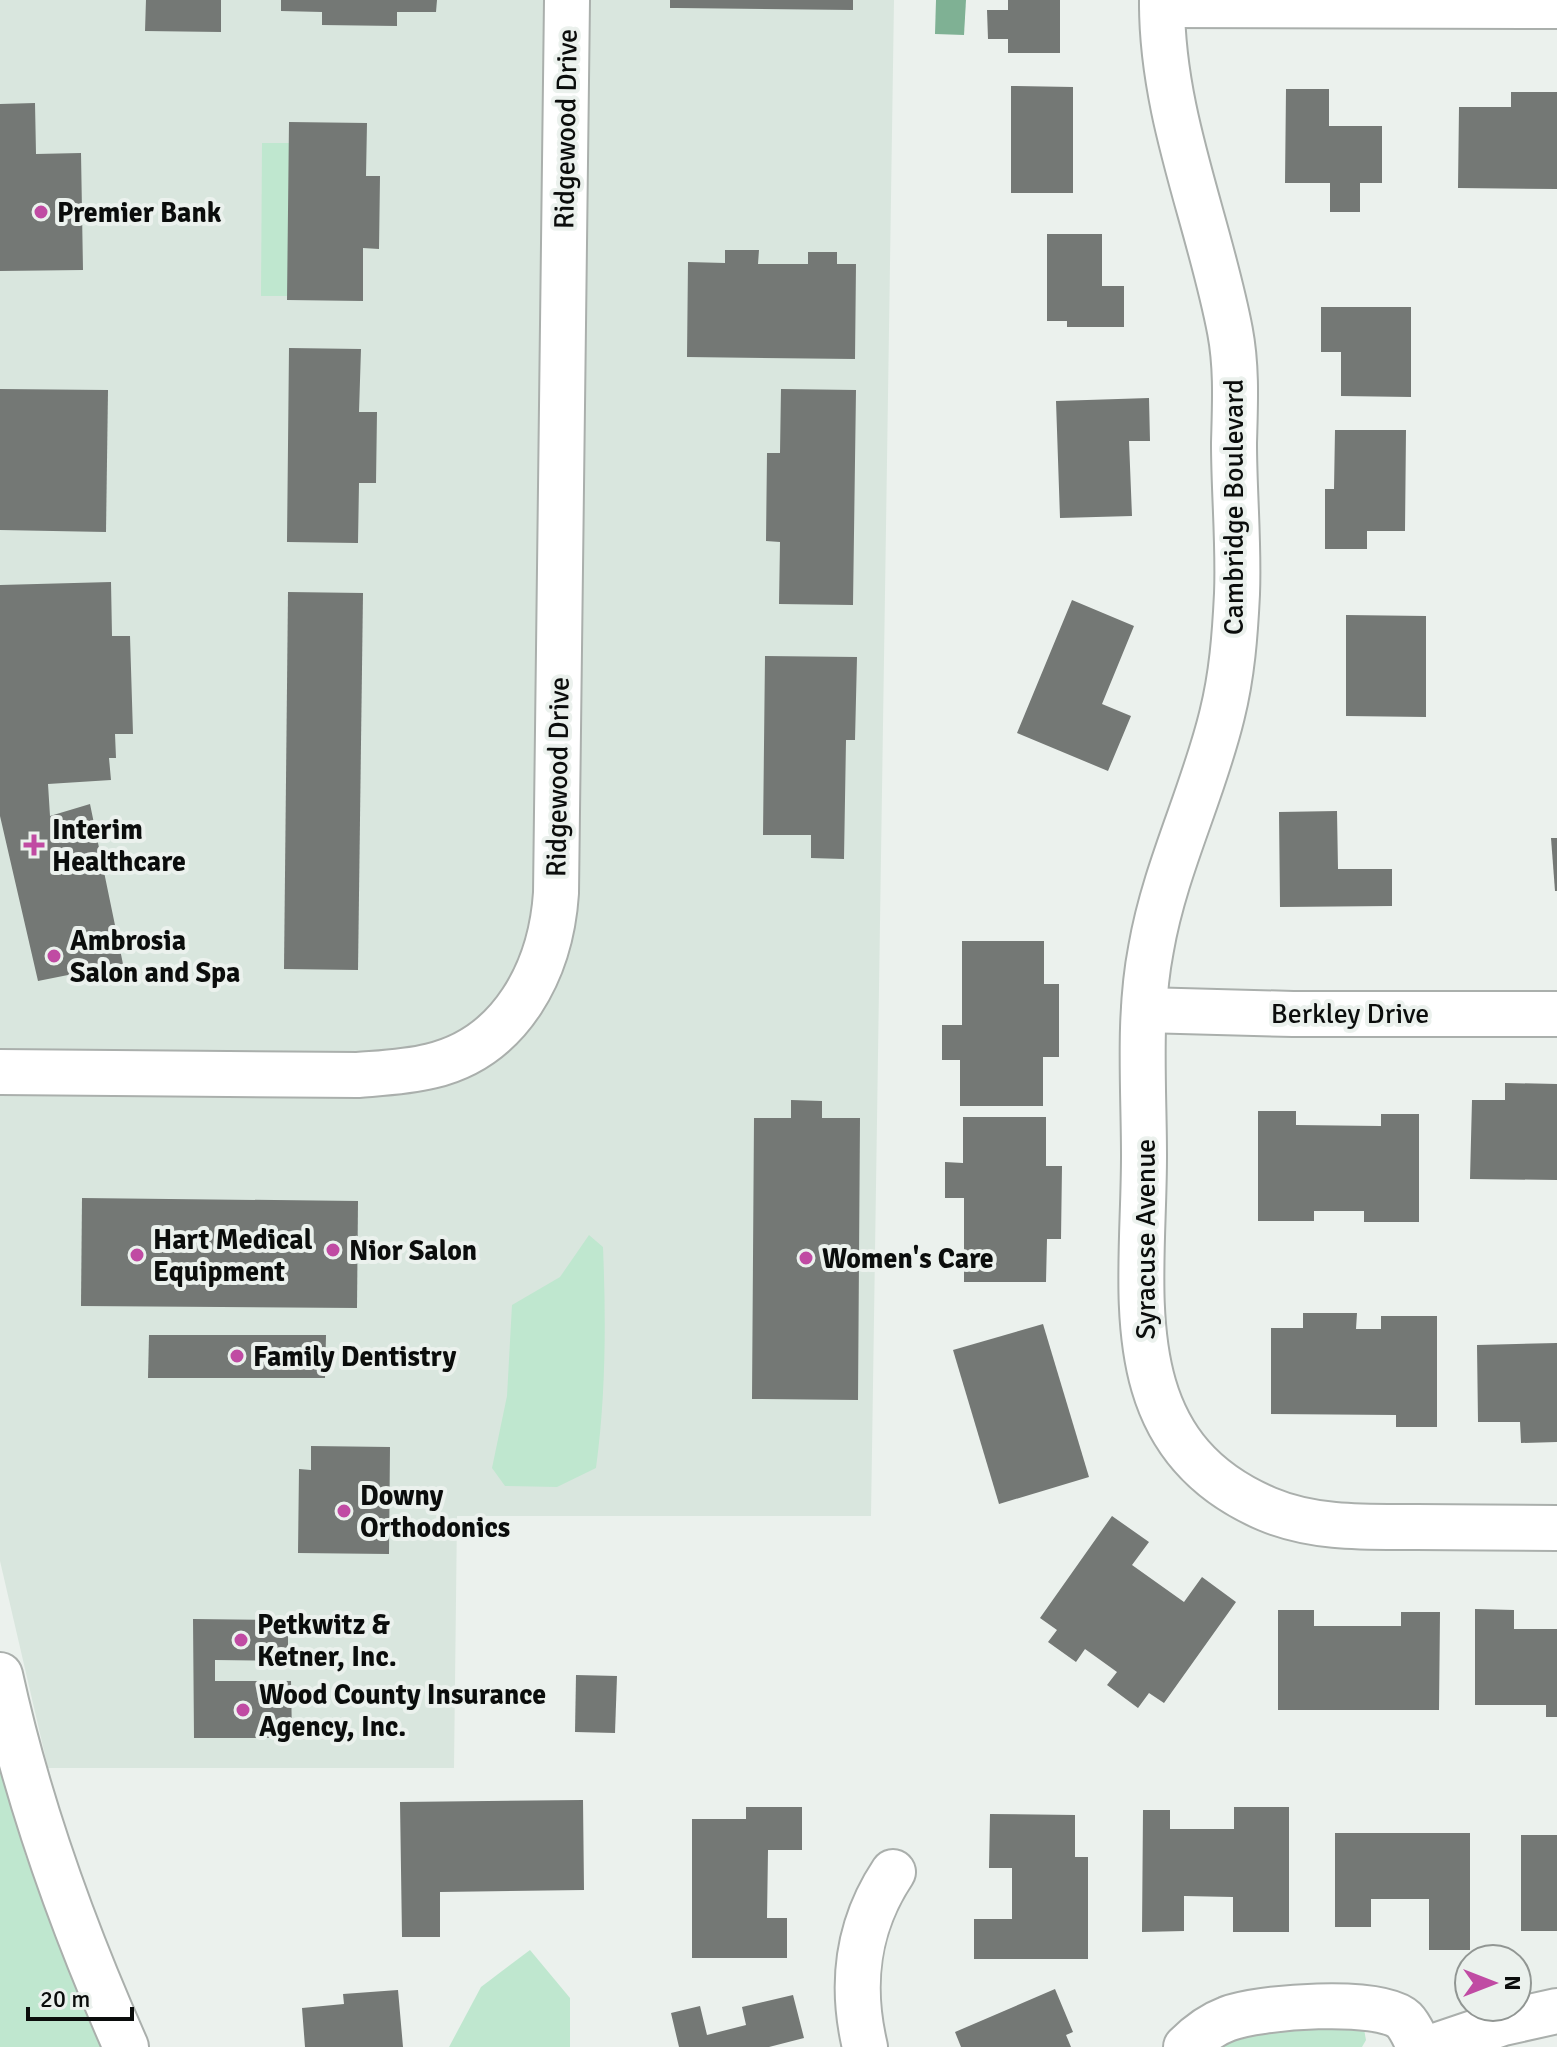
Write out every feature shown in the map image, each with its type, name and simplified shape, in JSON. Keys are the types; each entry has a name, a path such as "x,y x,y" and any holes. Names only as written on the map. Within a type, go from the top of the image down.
{"street":[{"name":"Ridgewood Drive","path":"0,1072 358,1075 410,1071 435,1066 479,1044 499,1028 530,989 549,943 556,893 567,0"},
{"path":"1162,2 1557,6"},
{"name":"Cambridge Boulevard","path":"1144,1010 1150,949 1163,897 1222,718 1232,667 1237,588 1236,389 1231,336 1220,284 1176,127 1164,49 1162,2"},
{"name":"Berkley Drive","path":"1144,1010 1293,1014 1557,1014"},
{"name":"Syracuse Avenue","path":"1144,1010 1142,1337 1155,1392 1181,1441 1199,1463 1232,1490 1269,1510 1296,1519 1364,1527 1557,1528"},
{"path":"0,1675 8,1714 48,1849 126,2047"},
{"path":"865,2047 857,1998 861,1946 877,1896 893,1872"},
{"path":"1186,2047 1205,2030 1227,2019 1253,2012 1307,2006 1360,2007 1385,2012 1403,2019 1420,2047"},
{"path":"1432,2047 1503,2023 1557,2011"}],"shaded area":[{"path":"0,0 894,0 871,1516 457,1516 454,1768 48,1768 0,1561"},
{"path":"936,0 966,0 964,35 935,34"},
{"path":"262,143 289,143 288,296 261,296"},
{"path":"589,1235 603,1247 604,1274 603,1385 596,1468 557,1487 505,1486 492,1468 507,1396 512,1305 560,1277"},
{"path":"0,1766 26,1857 108,2047 0,2047"},
{"path":"530,1950 570,1998 570,2047 449,2047 481,1987"},
{"path":"1354,2021 1364,2029 1366,2040 1362,2047 1206,2047 1220,2035"}],"building":[{"path":"146,0 221,0 221,32 145,31"},
{"path":"281,0 437,0 436,12 397,12 397,26 322,25 322,12 281,11"},
{"path":"670,0 853,0 853,10 670,8"},
{"path":"1008,0 1060,0 1060,53 1008,53 1008,39 988,39 987,10 1008,10"},
{"path":"1011,86 1073,87 1073,193 1011,193"},
{"path":"1286,89 1329,89 1329,126 1382,126 1382,183 1360,183 1360,212 1330,212 1330,183 1285,183"},
{"path":"1511,92 1557,92 1557,189 1458,188 1459,107 1511,107"},
{"name":"Premier Bank","path":"35,103 36,154 81,153 83,270 0,271 0,104"},
{"path":"289,122 367,123 366,176 380,176 379,249 363,248 363,301 287,300"},
{"path":"1047,234 1102,234 1102,286 1124,286 1124,327 1067,327 1067,321 1047,321"},
{"path":"725,250 759,250 758,264 808,264 808,252 837,252 837,264 856,264 855,359 687,357 688,262 725,263"},
{"path":"1321,307 1411,307 1411,397 1341,396 1341,352 1321,352"},
{"path":"289,348 361,349 359,412 377,412 376,483 359,483 358,543 287,542"},
{"path":"0,389 108,390 106,532 0,530"},
{"path":"781,389 856,390 853,605 779,604 780,542 766,541 767,453 780,453"},
{"path":"1149,398 1150,441 1129,441 1132,516 1060,518 1056,401"},
{"path":"1335,430 1406,430 1405,531 1367,531 1367,549 1325,549 1325,489 1334,489"},
{"path":"111,582 112,636 130,636 133,734 115,734 116,758 109,758 111,780 48,784 50,816 90,804 123,964 38,981 0,816 0,585"},
{"path":"288,592 363,593 358,970 284,969"},
{"path":"1072,600 1134,626 1102,704 1131,716 1108,771 1017,733"},
{"path":"1346,615 1426,616 1426,717 1346,716"},
{"path":"765,656 857,657 855,740 846,740 844,859 811,858 811,835 763,835"},
{"path":"1337,811 1338,869 1392,869 1392,906 1280,907 1279,812"},
{"path":"1551,838 1557,838 1557,891 1555,891"},
{"path":"962,941 1044,941 1044,984 1059,984 1059,1057 1043,1057 1043,1106 960,1106 960,1060 942,1060 942,1025 962,1025"},
{"path":"1505,1083 1557,1084 1557,1180 1470,1179 1472,1100 1505,1100"},
{"name":"Women's Care","path":"791,1100 822,1101 822,1118 860,1118 858,1400 752,1399 754,1118 791,1118"},
{"path":"1258,1111 1296,1111 1296,1125 1381,1126 1381,1114 1419,1114 1419,1222 1364,1222 1364,1211 1314,1211 1314,1221 1258,1221"},
{"path":"963,1117 1046,1117 1046,1166 1062,1166 1061,1239 1047,1239 1046,1282 964,1282 964,1198 945,1198 945,1162 963,1163"},
{"path":"82,1198 358,1201 357,1308 81,1306"},
{"path":"1303,1313 1357,1313 1356,1329 1381,1329 1381,1316 1437,1316 1437,1427 1396,1427 1396,1415 1271,1414 1271,1328 1303,1328"},
{"path":"1043,1324 1089,1477 999,1504 953,1350"},
{"name":"Family Dentistry","path":"149,1335 326,1335 325,1378 148,1378"},
{"path":"1557,1343 1557,1442 1521,1443 1520,1422 1478,1422 1477,1345"},
{"name":"Downy Orthodonics","path":"311,1446 390,1447 389,1554 298,1553 299,1469 311,1470"},
{"path":"1112,1516 1149,1542 1132,1565 1184,1602 1202,1577 1236,1602 1164,1703 1149,1693 1138,1708 1107,1685 1117,1672 1085,1649 1076,1662 1048,1642 1057,1630 1040,1618"},
{"path":"1475,1609 1514,1610 1514,1629 1557,1629 1557,1717 1546,1717 1546,1705 1475,1705"},
{"path":"1278,1610 1314,1610 1314,1626 1401,1626 1401,1612 1440,1612 1439,1710 1278,1710"},
{"path":"193,1619 288,1620 288,1661 215,1660 215,1681 291,1681 292,1738 194,1738"},
{"path":"576,1675 617,1676 615,1733 575,1732"},
{"path":"583,1800 584,1890 440,1892 440,1937 402,1937 400,1802"},
{"path":"746,1807 802,1807 802,1850 768,1850 767,1918 787,1918 787,1958 692,1958 692,1819 746,1819"},
{"path":"1234,1807 1289,1807 1289,1932 1233,1932 1233,1897 1184,1896 1184,1931 1142,1932 1143,1810 1170,1810 1170,1829 1234,1829"},
{"path":"990,1814 1075,1815 1075,1857 1088,1857 1088,1959 974,1959 974,1919 1012,1919 1012,1868 989,1868"},
{"path":"1335,1833 1470,1833 1470,1943 1453,1943 1453,1950 1429,1950 1429,1899 1371,1899 1371,1927 1335,1927"},
{"path":"1521,1835 1557,1835 1557,1931 1521,1931"},
{"path":"1055,1989 1073,2032 1066,2035 1071,2047 961,2047 955,2032"},
{"path":"398,1990 403,2047 305,2047 302,2008 344,2004 343,1994"},
{"path":"793,1995 804,2038 769,2047 679,2047 671,2013 700,2006 707,2035 746,2025 742,2007"}],"place":[{"name":"Premier Bank","path":"41,212"},
{"name":"Interim Healthcare","path":"34,845"},
{"name":"Ambrosia Salon and Spa","path":"54,956"},
{"name":"Nior Salon","path":"333,1250"},
{"name":"Hart Medical Equipment","path":"137,1255"},
{"name":"Women's Care","path":"806,1258"},
{"name":"Family Dentistry","path":"237,1356"},
{"name":"Downy Orthodonics","path":"344,1511"},
{"name":"Petkwitz & Ketner, Inc.","path":"241,1640"},
{"name":"Wood County Insurance Agency, Inc.","path":"243,1710"}]}
